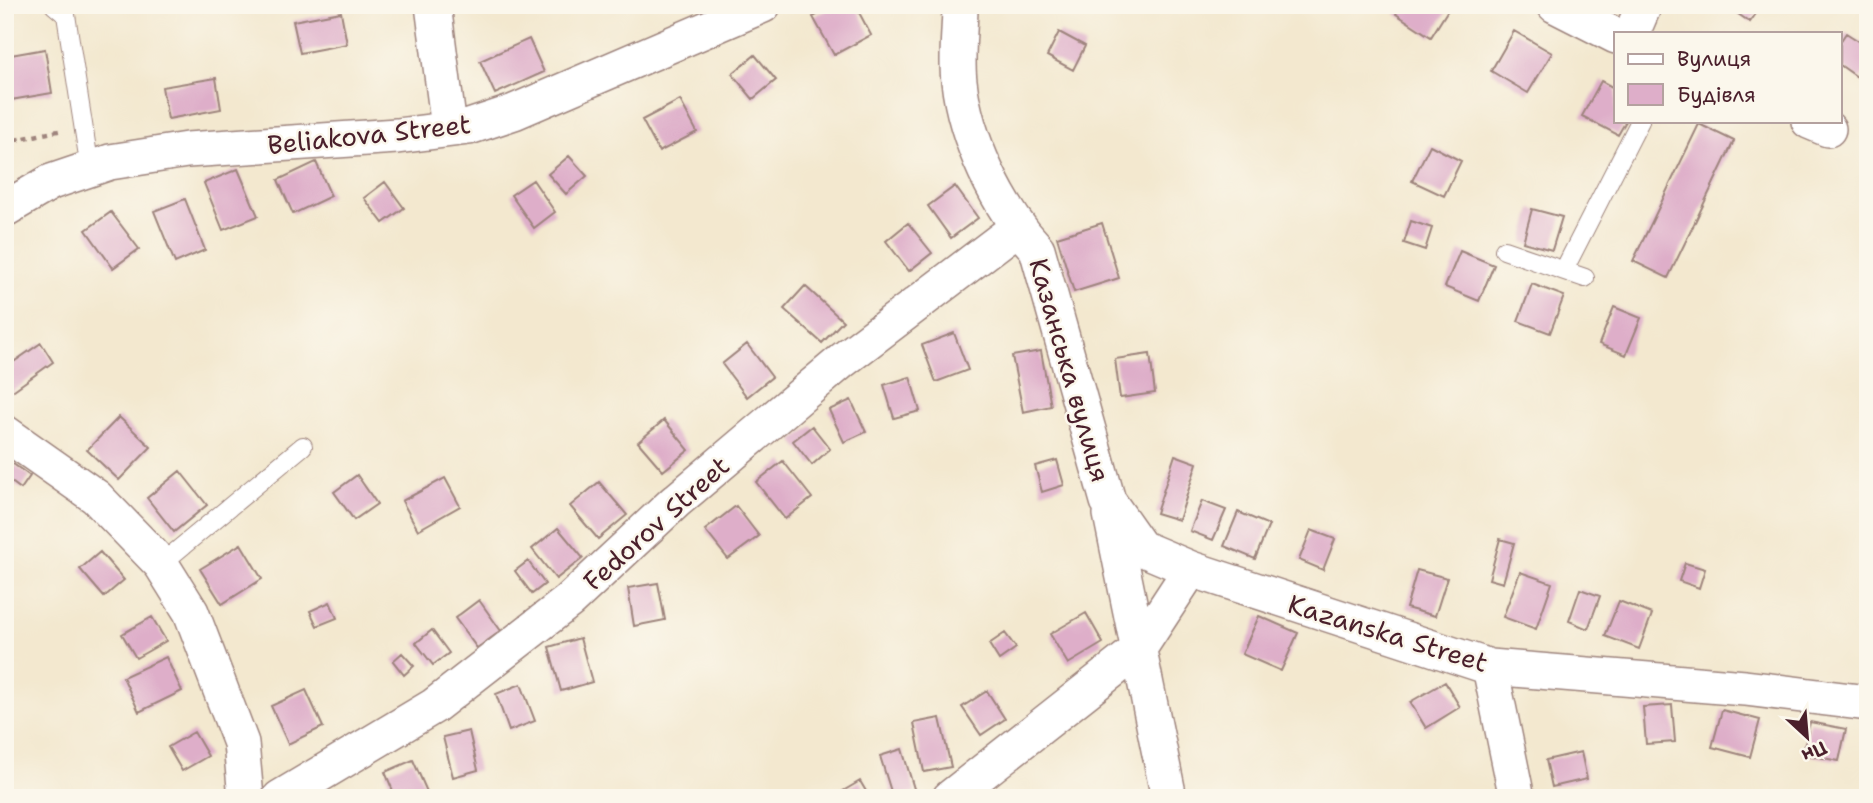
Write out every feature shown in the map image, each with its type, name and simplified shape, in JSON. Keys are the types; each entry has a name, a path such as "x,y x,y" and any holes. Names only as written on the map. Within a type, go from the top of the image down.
{"street":[{"path":"433,5 449,128"},
{"name":"Beliakova Street","path":"5,209 51,182 110,162 187,150 397,136 469,127 514,113 763,5"},
{"name":"Казанська вулиця","path":"960,5 959,80 971,139 1017,228 1037,249 1108,501"},
{"path":"1555,5 1614,36"},
{"path":"1632,32 1644,5"},
{"name":"Fedorov Street","path":"280,798 445,698 569,601 675,502 843,360 1017,228"},
{"path":"5,433 96,497 161,564 191,612 241,743 246,798"},
{"path":"1108,501 1169,798"},
{"name":"Kazanska Street","path":"1108,501 1141,548 1192,569 1490,667 1745,688 1868,703"},
{"path":"950,798 1138,650 1192,569"},
{"path":"1490,667 1517,798"}],"lane":[{"path":"54,5 66,15 90,169"},
{"path":"1564,270 1639,122"},
{"path":"1504,250 1585,278"},
{"path":"161,564 303,446"}],"path":[{"path":"5,142 82,127"}],"building":[{"path":"835,5 855,5 871,35 834,55 813,17"},
{"path":"1401,5 1451,5 1431,37 1396,14"},
{"path":"1725,5 1762,5 1750,22"},
{"path":"341,12 347,44 300,53 293,21"},
{"path":"1514,31 1552,53 1528,93 1491,71"},
{"path":"1059,32 1085,46 1073,70 1047,56"},
{"path":"1846,33 1868,47 1868,67 1860,79 1842,66 1842,39"},
{"path":"529,39 544,72 495,94 480,61"},
{"path":"45,49 52,93 5,101 5,56"},
{"path":"755,55 776,80 753,99 732,74"},
{"path":"216,78 221,109 168,119 162,87"},
{"path":"1601,81 1614,88 1614,122 1625,122 1618,135 1582,116"},
{"path":"680,100 697,132 659,152 642,120"},
{"path":"1699,124 1734,141 1668,278 1633,261"},
{"path":"1430,145 1461,161 1444,196 1412,181"},
{"path":"569,156 587,176 566,194 548,174"},
{"path":"316,162 331,196 293,214 278,180"},
{"path":"238,169 258,216 223,230 204,183"},
{"path":"533,180 555,212 534,228 511,195"},
{"path":"385,182 404,208 383,223 364,198"},
{"path":"955,186 978,218 951,238 928,206"},
{"path":"185,199 205,250 175,263 154,211"},
{"path":"1532,209 1562,217 1552,250 1523,242"},
{"path":"111,212 139,249 113,268 86,230"},
{"path":"1411,221 1432,228 1425,250 1404,243"},
{"path":"908,223 932,253 909,271 886,241"},
{"path":"1102,223 1119,278 1074,292 1057,237"},
{"path":"1460,251 1494,265 1479,301 1445,287"},
{"path":"1532,284 1564,296 1550,333 1518,321"},
{"path":"805,286 843,321 822,343 784,309"},
{"path":"1614,307 1641,318 1626,355 1599,344"},
{"path":"954,333 968,370 936,382 922,345"},
{"path":"41,343 53,362 7,395 5,368"},
{"path":"747,344 772,377 747,397 722,364"},
{"path":"1041,351 1051,406 1023,412 1012,356"},
{"path":"1150,354 1155,393 1120,398 1115,359"},
{"path":"910,377 920,411 894,418 884,385"},
{"path":"851,400 866,432 844,442 829,410"},
{"path":"119,417 151,447 119,480 87,450"},
{"path":"664,420 689,450 663,471 638,442"},
{"path":"812,426 830,449 812,465 793,441"},
{"path":"1175,455 1197,463 1179,520 1156,513"},
{"path":"1057,460 1064,485 1042,492 1035,466"},
{"path":"9,461 30,476 21,489 5,477"},
{"path":"783,461 812,498 785,519 756,482"},
{"path":"180,471 207,505 174,532 147,498"},
{"path":"357,475 377,504 354,520 334,492"},
{"path":"445,478 460,506 418,530 402,501"},
{"path":"599,482 627,515 598,539 570,506"},
{"path":"1202,501 1226,510 1213,540 1190,531"},
{"path":"736,506 759,536 728,559 705,530"},
{"path":"1238,512 1269,525 1255,559 1224,546"},
{"path":"558,528 583,558 556,579 532,549"},
{"path":"1311,530 1335,539 1323,570 1299,560"},
{"path":"1500,539 1514,543 1503,583 1489,579"},
{"path":"241,544 262,579 222,604 200,569"},
{"path":"100,552 124,580 104,597 80,569"},
{"path":"528,561 545,584 532,594 515,571"},
{"path":"1685,563 1705,569 1699,588 1679,581"},
{"path":"1417,570 1447,578 1435,616 1406,608"},
{"path":"1520,572 1552,583 1536,629 1503,617"},
{"path":"658,583 665,620 634,626 628,588"},
{"path":"1580,589 1600,596 1588,629 1569,621"},
{"path":"479,600 501,631 477,648 455,618"},
{"path":"1619,601 1652,614 1639,649 1605,636"},
{"path":"330,602 337,618 317,626 310,611"},
{"path":"1086,613 1103,643 1068,664 1050,634"},
{"path":"1259,616 1298,633 1281,671 1242,654"},
{"path":"152,617 166,641 136,658 122,634"},
{"path":"432,630 449,653 433,665 416,643"},
{"path":"1005,633 1016,648 999,660 989,644"},
{"path":"580,638 592,682 561,691 549,647"},
{"path":"402,653 414,666 404,675 393,661"},
{"path":"166,657 182,691 139,712 123,677"},
{"path":"1445,682 1460,707 1426,728 1410,702"},
{"path":"521,684 535,721 509,731 496,694"},
{"path":"306,690 323,727 288,744 271,706"},
{"path":"987,691 1005,719 981,735 962,707"},
{"path":"1672,705 1675,742 1646,744 1643,707"},
{"path":"1722,710 1760,720 1750,757 1712,747"},
{"path":"940,718 951,767 924,772 914,723"},
{"path":"1810,722 1846,729 1839,761 1803,754"},
{"path":"469,731 478,770 453,777 443,737"},
{"path":"194,732 208,756 182,771 168,747"},
{"path":"902,749 915,792 893,798 880,756"},
{"path":"1581,752 1587,779 1552,787 1546,760"},
{"path":"413,760 428,794 419,798 396,798 385,772"},
{"path":"860,781 870,798 841,798 838,794"}]}
